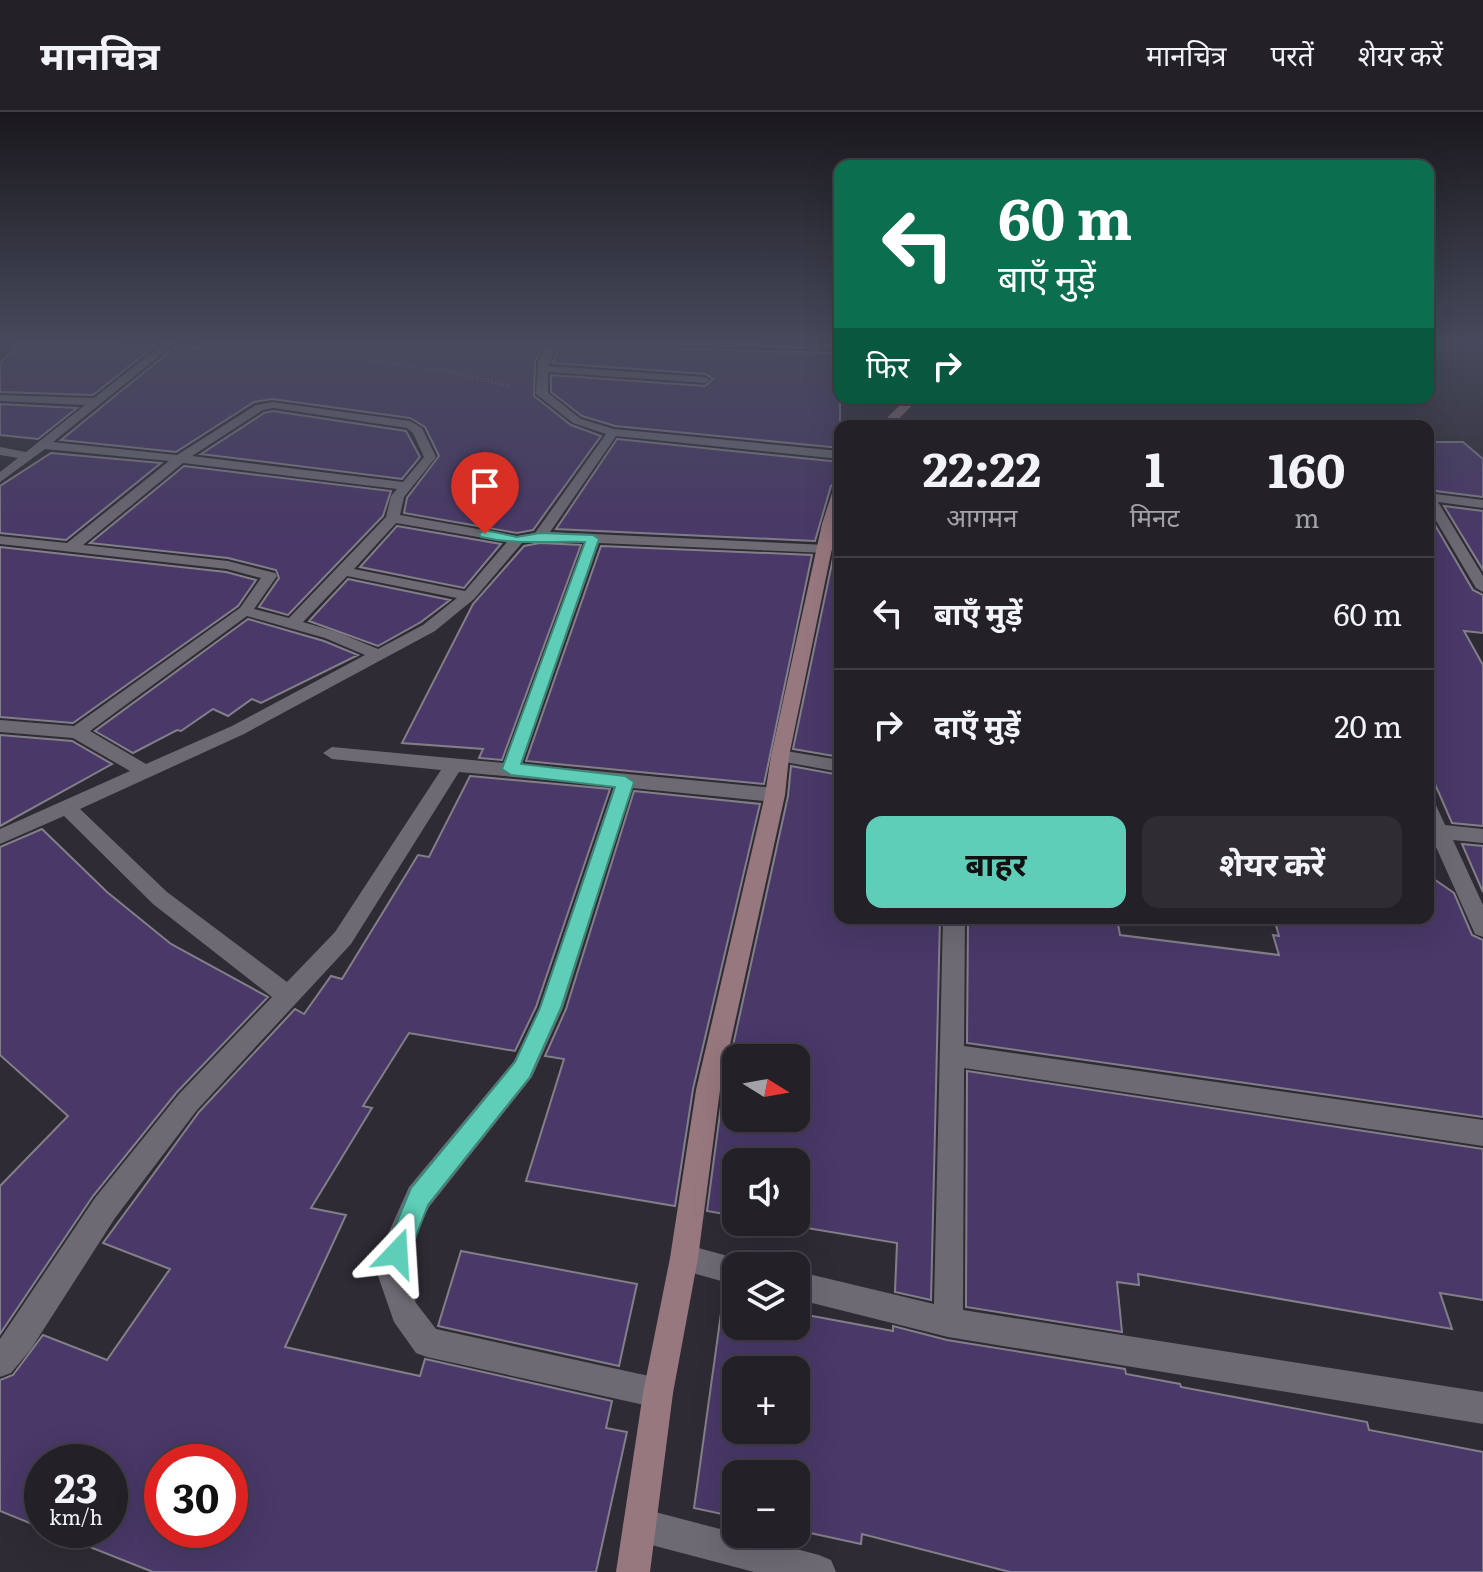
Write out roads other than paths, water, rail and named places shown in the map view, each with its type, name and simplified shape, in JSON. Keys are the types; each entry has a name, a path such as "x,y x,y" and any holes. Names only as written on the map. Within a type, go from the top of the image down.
{"main road":[{"path":"633,1572 658,1393 684,1258 708,1090 775,795 780,756 826,549 834,525"}],"street":[{"path":"0,478 90,409"},
{"path":"70,548 181,458 257,409"},
{"path":"292,624 393,518 398,496 404,486 430,457 418,431 410,425 302,409"},
{"path":"562,409 577,421 613,432 834,454"},
{"path":"540,536 613,432"},
{"path":"44,445 181,458 404,486"},
{"path":"0,451 29,456"},
{"path":"1434,499 1483,504"},
{"path":"1434,508 1483,588"},
{"path":"393,518 517,540 540,536 826,549"},
{"path":"511,769 593,539"},
{"path":"0,540 228,565 270,576 245,611 77,732"},
{"path":"0,837 143,770 238,730 429,628 469,596 517,540"},
{"path":"344,571 469,596"},
{"path":"245,611 292,624 378,655"},
{"path":"0,726 77,732 143,770"},
{"path":"332,753 775,795"},
{"path":"780,756 834,765"},
{"path":"0,1362 20,1338 105,1208 145,1154 286,995 343,938 454,765"},
{"path":"625,782 551,1008 523,1069 419,1197 402,1234 391,1273 404,1312 427,1342 658,1393"},
{"path":"67,808 160,898 286,995"},
{"path":"1434,830 1483,836"},
{"path":"1434,832 1483,928"},
{"path":"948,1322 954,924"},
{"path":"952,1055 1483,1133"},
{"path":"684,1258 722,1268"},
{"path":"810,1288 948,1322 1483,1408"},
{"path":"640,1525 819,1572"}]}
